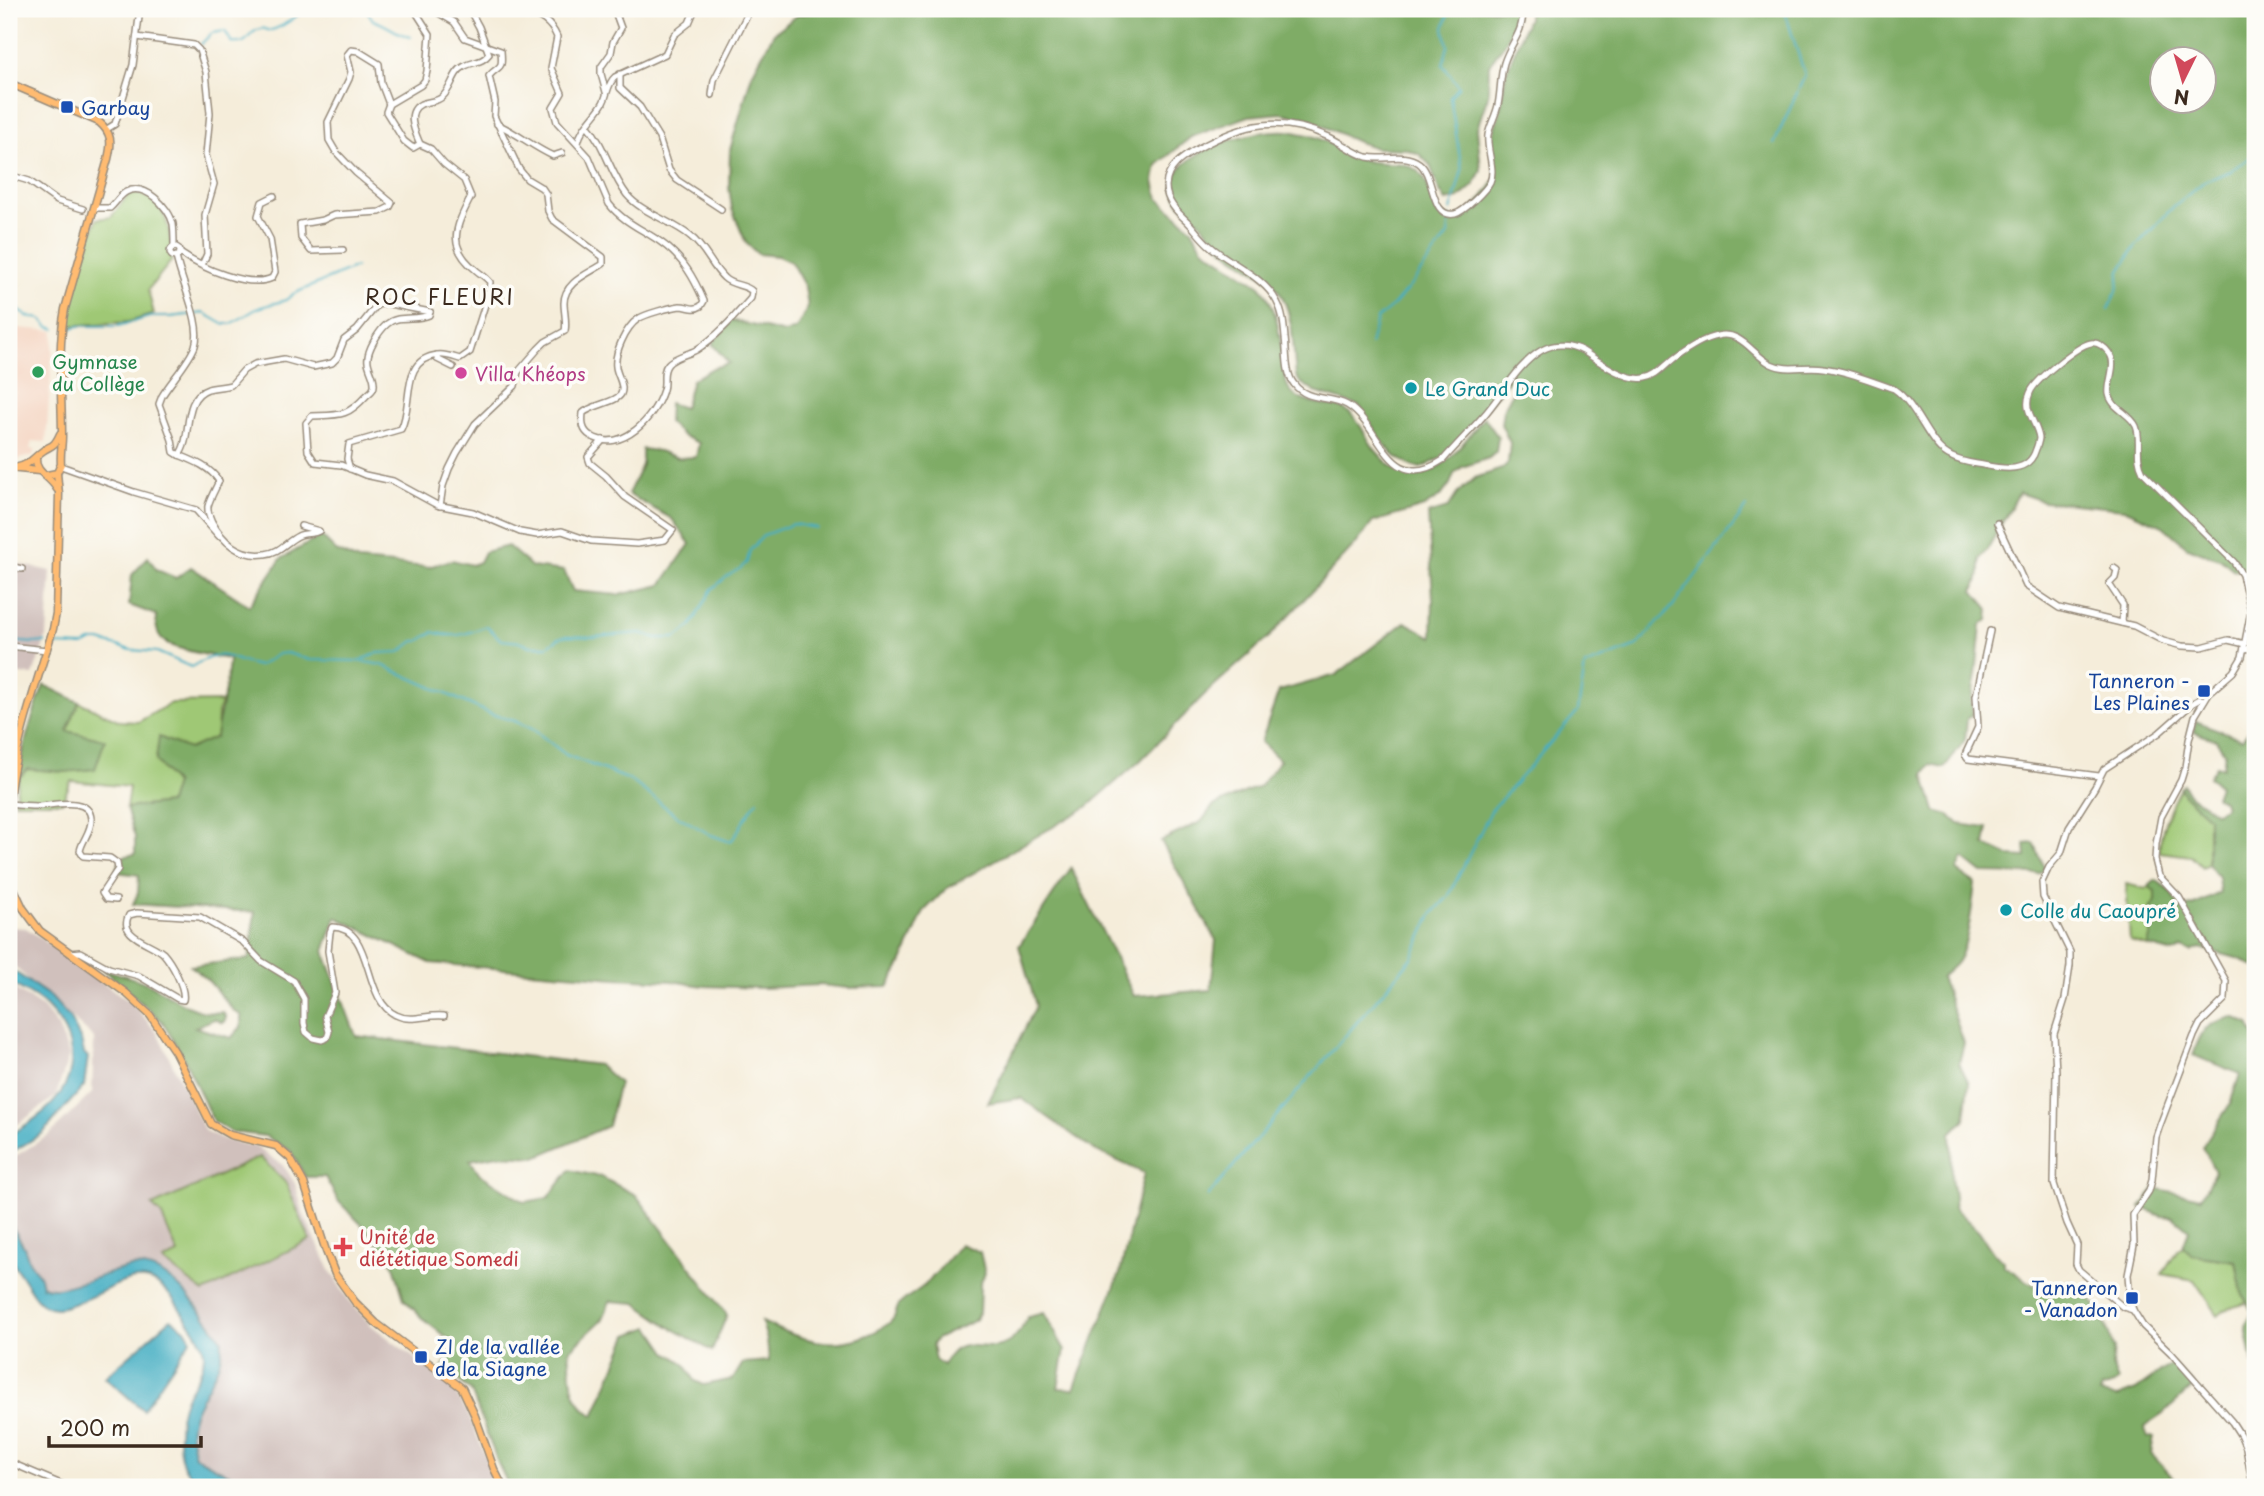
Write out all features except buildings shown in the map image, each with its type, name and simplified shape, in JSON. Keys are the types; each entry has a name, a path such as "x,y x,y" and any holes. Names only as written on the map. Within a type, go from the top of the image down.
{"main road":[{"path":"9,83 99,122 111,138 110,151 62,326 62,441 56,613 20,740 9,803"},
{"path":"12,468 27,465 41,452 48,450 57,441 61,425"},
{"path":"48,450 60,456"},
{"path":"36,458 39,471"},
{"path":"12,468 39,471 47,475 59,494"},
{"path":"47,475 59,469"},
{"path":"9,878 32,922 46,937 126,993 150,1015 175,1052 211,1124 230,1135 276,1146 290,1158 299,1172 340,1283 363,1313 461,1388 503,1487"}],"street":[{"path":"107,130 115,124 133,65 140,9"},
{"path":"414,9 430,34 425,80 389,104 386,112 404,141 413,148 420,144"},
{"path":"432,9 458,26 465,38 501,51 500,69 489,76 495,102 494,116 519,169 546,194 552,219 603,257 603,264 568,288 564,300 565,331 538,349 518,372 514,386 475,424 465,439 443,486 440,506"},
{"path":"350,469 347,460 349,444 401,429 405,422 410,379 416,365 437,355 460,359 470,352 489,292 490,282 460,252 455,241 461,216 471,197 464,180 443,164 431,149 420,144 412,123 415,110 421,104 441,99 448,91 455,74 464,66 484,61 489,54 469,9"},
{"path":"522,9 540,16 555,30 557,45 551,68 562,93 553,108 557,122 590,157 609,204 635,227 662,243 678,257 693,276 704,301 696,309 680,306 638,318 630,328 622,340 616,360 621,394 617,399 587,408 583,413 583,427 588,434 610,440 638,429 656,405 664,388 665,367 671,361 696,350 718,333 751,298 752,291 723,277 698,242 628,196 609,166 599,141 587,125"},
{"path":"607,93 600,71 621,30 614,9"},
{"path":"578,143 580,133 603,103 611,80 665,54 674,35 689,23 695,9"},
{"path":"712,95 714,80 750,9"},
{"path":"1523,9 1523,23 1505,61 1498,105 1489,133 1487,148 1492,173 1490,182 1460,213 1450,214 1440,209 1427,172 1415,161 1405,158 1367,157 1328,136 1287,124 1246,127 1218,138 1181,159 1167,178 1166,190 1171,204 1206,243 1261,283 1277,301 1284,323 1288,366 1294,384 1309,396 1348,406 1398,465 1420,470 1433,467 1443,460 1525,365 1546,348 1567,345 1637,379 1661,371 1696,344 1716,336 1736,336 1772,365 1781,368 1825,368 1894,389 1913,406 1941,451 1962,461 2014,470 2035,454 2039,439 2027,409 2030,392 2056,366 2082,346 2098,344 2109,352 2113,362 2109,391 2111,401 2137,428 2137,454 2143,472 2234,562 2242,575 2251,611 2238,667 2204,700 2192,725 2181,780 2161,817 2155,860 2159,876 2179,897 2224,975 2227,994 2221,1004 2200,1024 2194,1036 2156,1137 2149,1191 2133,1215 2134,1245 2128,1275 2128,1292 2133,1310 2143,1326 2171,1353 2232,1422 2241,1436 2246,1448 2253,1487"},
{"path":"136,37 192,44 199,50 206,72 209,105 206,155 214,184 205,215 207,254 202,265"},
{"path":"343,250 311,251 301,238 300,225 344,213 380,212 392,203 356,173 336,152 327,135 328,122 351,72 347,55 351,50 358,51 379,64 381,83 389,104"},
{"path":"620,74 620,88 640,107 660,138 669,170 677,180 721,209"},
{"path":"498,124 518,134 536,149 553,156 562,153"},
{"path":"9,175 29,181 57,201 83,209"},
{"path":"95,208 110,208 124,193 137,189 149,193 168,212 173,223 174,247 179,249 178,255 196,329 195,345 159,404 174,452 214,473 219,481 208,507 222,538"},
{"path":"178,255 213,272 260,281 272,278 275,272 270,239 258,216 262,202 274,196"},
{"path":"179,455 183,449 190,413 200,393 210,388 231,386 244,370 254,364 284,359 313,368 332,363 337,358 344,340 357,330 377,305 385,303 430,312 424,317 396,319 384,326 368,354 375,385 354,410 344,414 312,416 306,423 309,451 315,461 341,465 373,478 393,481 440,506 473,512 520,532 537,535 562,531 591,541 637,544 665,540 673,530 625,497 590,463 588,457 603,440"},
{"path":"437,355 437,359 453,368"},
{"path":"59,469 196,510 214,532 236,550 252,554 267,554 282,549 300,535 319,531 301,526"},
{"path":"1997,523 2026,586 2059,608 2134,626 2163,641 2182,646 2202,647 2228,640 2244,647 2255,648"},
{"path":"9,566 22,569"},
{"path":"2114,568 2117,570 2115,578 2109,584 2123,605 2122,624"},
{"path":"1990,631 1976,696 1978,727 1966,749 1965,755 1968,759 2099,776"},
{"path":"9,646 47,650"},
{"path":"2133,1310 2123,1307 2079,1270 2076,1264 2077,1245 2054,1184 2054,1034 2065,999 2070,952 2043,897 2042,882 2049,867 2061,853 2069,828 2107,765 2146,743 2193,703 2204,700"},
{"path":"9,803 38,806 70,804 82,806 87,810 92,823 80,851 83,856 110,858 117,863 118,869 102,893 106,899 116,900"},
{"path":"69,953 80,952 109,968 139,976 183,1000 184,992 163,954 132,933 126,925 126,919 137,913 200,917 243,942 261,961 294,981 304,999 306,1032 313,1038 323,1040 329,1032 325,1016 335,993 329,959 330,932 332,927 342,927 360,944 372,981 387,1010 410,1019 444,1016"},
{"path":"9,1462 68,1487"},
{"path":"9,1476 17,1487"}],"shaded area":[{"path":"9,327 54,331 46,442 32,441 30,449 36,450 32,456 15,460 9,460"},
{"path":"9,521 14,522 13,563 51,571 47,635 33,675 9,673"},
{"path":"9,927 26,928 133,1004 158,1034 205,1131 228,1141 257,1147 284,1166 295,1184 304,1215 331,1272 349,1301 371,1325 451,1386 469,1416 497,1487 252,1487 195,1456 190,1437 192,1418 221,1359 190,1299 167,1276 145,1267 52,1290 42,1286 9,1225 9,1160 49,1135 92,1093 94,1038 9,962"},
{"path":"9,985 42,1007 58,1027 69,1055 56,1096 9,1131"}],"green space":[{"path":"828,9 1516,9 1506,41 1489,65 1488,96 1477,128 1481,170 1474,185 1459,198 1446,201 1430,165 1419,154 1406,149 1376,148 1308,119 1282,113 1249,116 1191,137 1157,165 1154,181 1158,198 1191,228 1203,248 1260,286 1266,294 1277,321 1286,381 1294,394 1309,402 1334,406 1350,413 1377,452 1393,467 1409,474 1423,474 1436,468 1449,458 1484,417 1498,437 1496,452 1489,458 1462,467 1454,474 1441,496 1424,507 1373,522 1270,636 1207,692 1140,761 1087,807 946,889 924,911 888,987 703,986 672,981 430,963 336,917 324,951 356,1036 599,1065 619,1083 608,1126 536,1157 498,1155 470,1160 480,1174 524,1202 548,1198 570,1170 601,1177 636,1195 727,1315 712,1351 670,1327 636,1303 610,1301 603,1319 569,1351 575,1396 586,1410 594,1416 628,1335 650,1327 667,1352 685,1364 695,1381 704,1385 733,1379 743,1363 769,1361 762,1322 815,1341 842,1342 870,1334 891,1322 899,1305 925,1285 960,1244 980,1252 985,1273 980,1285 979,1313 974,1321 936,1339 932,1345 935,1360 943,1365 958,1348 1002,1345 1015,1338 1028,1317 1044,1313 1065,1350 1058,1388 1074,1389 1120,1273 1144,1173 1094,1150 1021,1098 988,1103 1036,1006 1019,946 1071,868 1134,996 1211,990 1216,940 1161,841 1201,822 1213,806 1260,786 1280,760 1261,742 1279,691 1336,675 1405,622 1432,637 1433,599 1428,514 1448,508 1457,494 1475,478 1502,469 1508,463 1510,443 1501,424 1503,410 1518,382 1514,374 1446,456 1421,468 1396,457 1383,443 1359,406 1315,392 1300,382 1296,376 1287,307 1278,290 1265,277 1233,257 1177,199 1174,182 1179,170 1190,160 1222,143 1259,133 1288,131 1309,135 1367,161 1402,164 1413,168 1423,177 1438,214 1452,219 1460,217 1478,202 1497,177 1490,143 1500,111 1506,73 1528,18 1528,9 2255,9 2255,566 2234,570 2222,560 2187,547 2163,526 2124,509 2043,501 2019,493 1980,559 1980,573 1974,591 1989,609 1988,620 1981,625 1971,701 1973,715 1967,719 1965,740 1944,768 1930,765 1924,774 1935,811 1949,815 1959,824 1988,828 1985,845 2009,856 2026,857 2025,844 2034,843 2045,869 2039,874 1982,873 1963,858 1957,871 1975,883 1961,955 1941,977 1964,1043 1959,1063 1969,1083 1965,1119 1951,1133 1954,1208 1979,1232 1994,1254 2004,1261 2004,1266 2040,1289 2070,1281 2090,1297 2106,1326 2114,1348 2112,1366 2118,1381 2102,1389 2100,1394 2117,1397 2136,1390 2173,1363 2194,1386 2144,1427 2148,1437 2154,1437 2151,1454 2178,1483 2190,1481 2197,1487 509,1487 471,1391 443,1367 455,1344 424,1320 404,1299 394,1266 371,1234 339,1202 325,1177 305,1177 291,1151 265,1136 232,1132 213,1121 185,1060 162,1021 103,969 151,985 194,1009 223,1012 226,1018 223,1023 214,1019 195,1027 231,1038 241,1027 241,1015 191,966 249,959 255,912 133,904 138,893 139,875 116,872 122,857 135,854 135,837 126,808 169,803 175,784 156,761 159,737 189,749 216,737 229,659 185,650 164,641 156,626 156,615 129,605 132,575 148,557 157,570 176,578 191,567 249,606 281,559 321,536 336,551 358,561 428,567 452,560 472,565 479,562 484,552 508,546 532,567 564,571 573,591 619,595 661,585 690,544 672,519 628,494 642,465 642,449 659,451 678,458 696,457 699,443 683,436 668,422 669,403 684,408 692,380 713,368 729,363 712,344 731,320 785,333 796,329 808,307 805,287 791,262 778,256 758,254 746,243 732,209 729,187 730,150 752,74 774,33 798,15"},
{"path":"136,193 155,202 169,229 172,260 148,290 154,314 129,322 66,326 72,295 97,219 111,217 129,194"},
{"path":"44,685 79,702 67,731 105,740 95,769 66,772 27,769 18,779 28,732"},
{"path":"2255,695 2255,710 2249,699"},
{"path":"79,702 120,721 138,722 171,703 221,702 217,737 189,749 159,738 156,761 175,784 169,803 126,808 129,787 71,781 62,802 15,802 18,779 27,769 66,772 66,731"},
{"path":"2255,710 2255,967 2240,959 2200,948 2191,952 2183,948 2173,953 2148,946 2153,924 2151,907 2156,901 2156,893 2149,886 2156,880 2169,890 2180,908 2193,906 2220,893 2218,877 2208,864 2208,817 2180,788 2183,784 2190,796 2216,812 2225,807 2223,800 2215,797 2219,786 2209,777 2216,766 2223,768 2225,753 2216,740 2194,732 2196,721 2242,739 2251,728"},
{"path":"2180,788 2185,796 2209,817 2208,864 2202,867 2191,856 2159,852 2166,819"},
{"path":"2126,884 2146,889 2149,886 2156,893 2156,901 2151,907 2153,924 2148,946 2130,941"},
{"path":"2233,1017 2249,1024 2255,1037 2255,1365 2246,1327 2252,1312 2242,1293 2236,1261 2192,1255 2183,1246 2189,1230 2173,1217 2161,1216 2141,1207 2155,1188 2201,1198 2215,1171 2202,1147 2230,1104 2240,1074 2193,1055 2202,1033 2210,1025"},
{"path":"260,1157 286,1183 310,1240 204,1292 163,1261 178,1254 161,1214 152,1206"},
{"path":"2183,1246 2192,1255 2236,1261 2242,1293 2247,1303 2224,1310 2218,1315 2194,1280 2162,1274 2178,1249"}],"water":[{"path":"9,968 51,997 69,1017 88,1057 84,1086 43,1133 9,1154 9,1136 36,1118 60,1094 70,1071 71,1059 62,1026 42,1002 9,982"},
{"path":"9,1221 40,1277 42,1286 60,1288 124,1268 145,1267 158,1272 183,1290 221,1338 222,1348 217,1369 192,1422 191,1437 195,1456 252,1487 212,1484 197,1479 186,1469 182,1460 179,1439 181,1417 185,1399 202,1367 204,1355 199,1337 167,1292 154,1282 128,1280 70,1305 47,1307 34,1296 10,1257"},
{"path":"171,1319 185,1329 191,1339 143,1410 105,1377"}],"waterway":[{"path":"201,44 212,33 225,31 232,43 246,41 255,31 271,30 294,18 304,9"},
{"path":"366,9 373,20 411,37"},
{"path":"1447,9 1449,12 1444,28 1448,46 1443,65 1459,86 1450,97 1462,170 1451,211"},
{"path":"1774,144 1805,75 1784,9"},
{"path":"2108,309 2117,291 2120,271 2136,246 2174,206 2205,181 2231,171 2255,154"},
{"path":"1370,345 1377,319 1394,305 1411,285 1448,235 1450,216"},
{"path":"69,329 79,326 118,326 150,317 204,313 223,324 231,324 258,308 286,300 293,294 356,267"},
{"path":"9,304 56,329"},
{"path":"1208,1196 1412,958 1432,914 1448,897 1491,811 1578,711 1585,666 1637,646 1673,606 1747,507"},
{"path":"362,660 378,653 400,652 414,641 419,641 433,632 460,635 487,626 501,640 522,642 530,646 548,646 567,636 641,633 656,638 676,638 691,626 712,589 747,562 750,550 764,535 793,524 817,528"},
{"path":"9,641 45,642"},
{"path":"54,645 83,646 100,641 131,650 157,652 191,667 220,655 259,666 278,654 287,653 310,660 360,661 382,665 491,714 534,730 566,755 630,780 676,815 711,835 731,842 758,801"}],"place":[{"name":"Garbay","path":"67,107"},
{"name":"Gymnase du Collège","path":"38,372"},
{"name":"Villa Khéops","path":"461,373"},
{"name":"Le Grand Duc","path":"1411,388"},
{"name":"Tanneron - Les Plaines","path":"2204,691"},
{"name":"Colle du Caoupré","path":"2006,910"},
{"name":"Unité de diététique Somedi","path":"343,1247"},
{"name":"Tanneron - Vanadon","path":"2132,1298"},
{"name":"ZI de la vallée de la Siagne","path":"421,1357"}],"district":[{"name":"ROC FLEURI","path":"440,296"}]}
